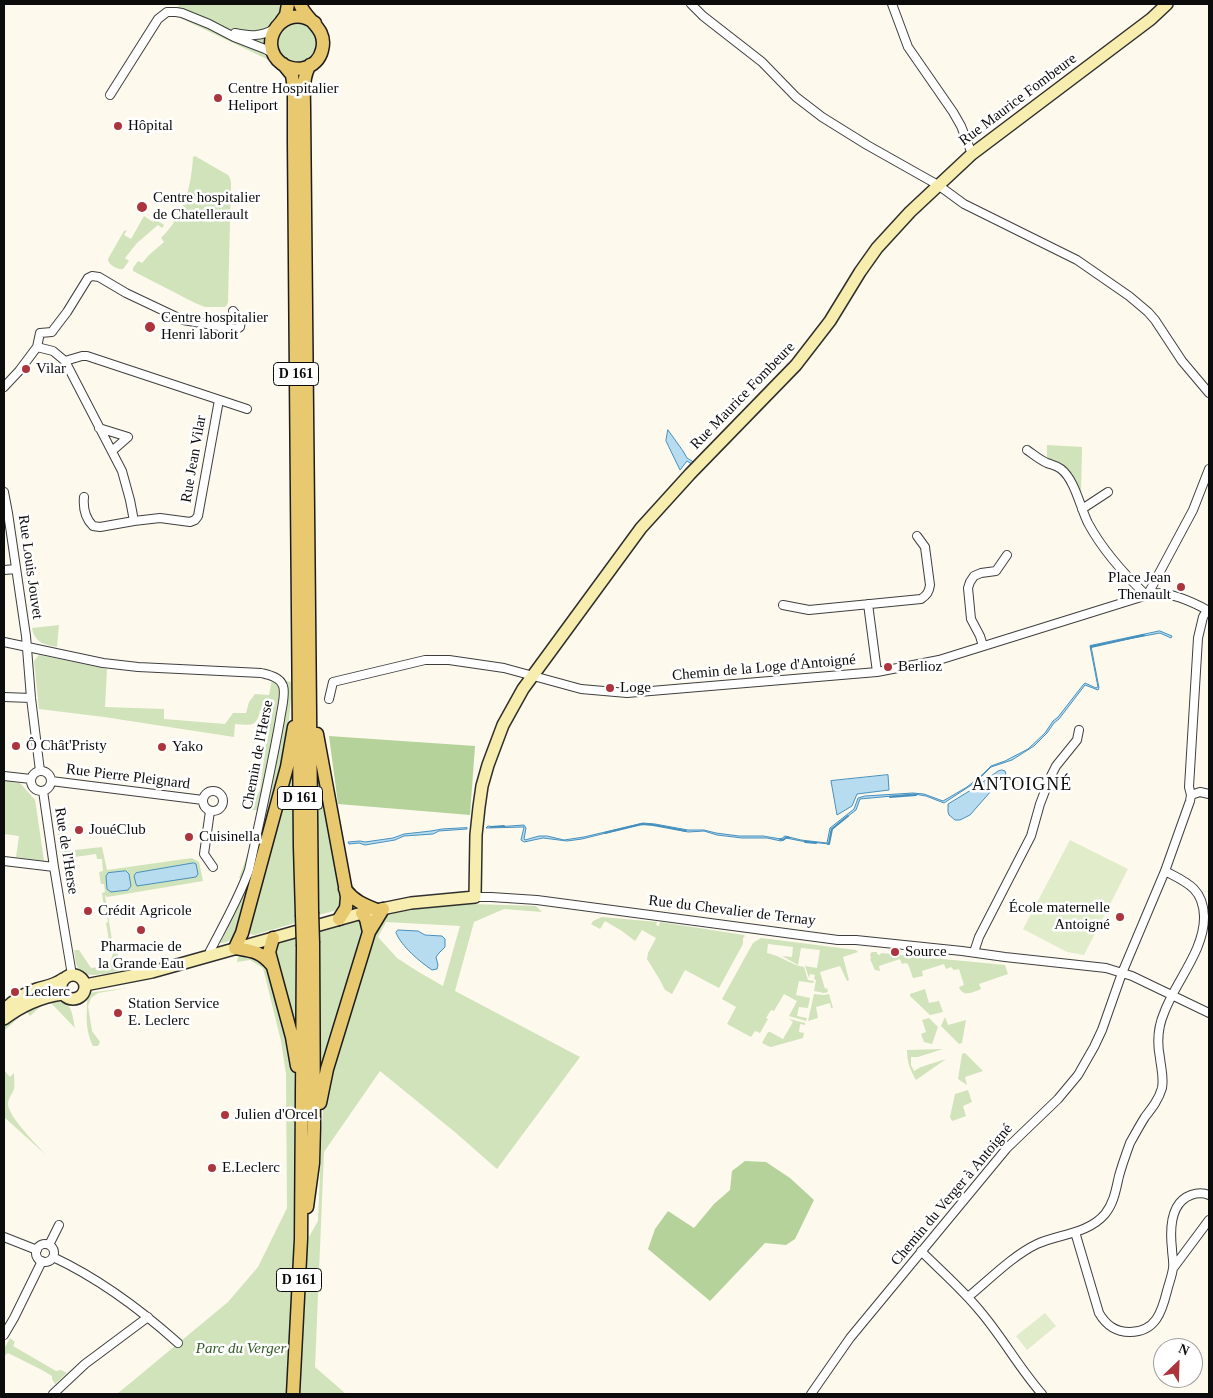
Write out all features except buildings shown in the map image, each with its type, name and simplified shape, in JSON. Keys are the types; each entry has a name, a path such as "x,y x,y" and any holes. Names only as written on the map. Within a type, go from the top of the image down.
{"main road":[{"path":"288,4 287,12 278,25 271,41 274,54 283,64 290,68 298,69 310,65 317,60 323,44 321,32 300,4"},
{"path":"278,25 289,18 297,16 315,23"},
{"name":"D 161","path":"283,64 292,74 294,89 295,273 305,682"},
{"name":"D 161","path":"301,1239 310,1189 314,1128 307,913 300,837 305,682 304,108 305,81 310,65"},
{"path":"272,965 264,956 235,948 244,926 287,767 294,724 294,694 305,682 314,701 317,736 347,897 346,908 339,920"},
{"path":"314,1128 327,1069 369,932 380,909 360,903 345,888"},
{"path":"362,913 366,919 369,932"},
{"path":"244,926 245,933 254,943"},
{"path":"273,938 269,952 292,1037 302,1098"},
{"name":"D 161","path":"293,1394 301,1239 302,1098 308,944"}],"street":[{"path":"691,4 703,16 762,62 796,97 822,118 938,185 964,204 1077,260 1134,300 1155,320 1182,360 1209,393"},
{"path":"892,4 908,47 954,112 972,154"},
{"name":"Rue Maurice Fombeure","path":"475,897 476,835 482,786 503,725 518,697 533,675 641,528 796,364 830,321 877,248 904,218 972,154 1151,19 1168,4"},
{"path":"110,95 160,16 167,12 176,12 193,17 274,54"},
{"path":"209,24 236,34 251,35 263,34 278,25"},
{"path":"4,387 37,347 40,333 52,332 68,312 88,278 92,276 97,276 126,293 183,320 234,330 240,327 241,321 233,311"},
{"path":"37,347 53,351 64,361 122,471 134,521"},
{"name":"Rue Jean Vilar","path":"64,361 87,356 247,409"},
{"name":"Rue Jean Vilar","path":"84,497 85,510 93,526 100,527 160,518 190,522 195,520 198,516 219,400"},
{"path":"99,428 128,437 112,451"},
{"path":"1027,450 1046,463 1060,468 1066,474 1088,523 1108,554 1132,582 1147,595 1192,510 1209,469"},
{"path":"1082,509 1108,492"},
{"name":"Rue Louis Jouvet","path":"4,497 25,626 26,646"},
{"path":"783,605 809,610 921,599 926,596 930,585 925,547 917,536"},
{"path":"982,646 971,618 968,588 974,576 996,571 1007,554"},
{"path":"4,570 16,569"},
{"name":"Chemin de la Loge d'Antoigné","path":"329,699 333,682 425,660 449,660 504,668 581,689 627,693 877,672 939,660 1157,593 1191,602 1208,611"},
{"path":"868,604 877,672"},
{"name":"Chemin du Verger à Antoigné","path":"811,1394 850,1338 1007,1148 1058,1099 1078,1075 1094,1047 1184,820 1191,795 1189,788 1198,638 1203,617 1208,611"},
{"name":"Chemin de l'Herse","path":"4,642 103,663 138,667 261,673 278,679 283,686 278,732 249,870 237,900 210,951 210,956"},
{"path":"26,646 40,771"},
{"path":"4,697 31,698"},
{"path":"974,952 979,937 1031,836 1050,778 1056,766 1077,740 1079,730"},
{"path":"40,771 48,774 51,781 49,787 43,791 34,788 31,779 34,774 40,771"},
{"path":"4,776 31,779"},
{"name":"Rue Pierre Pleignard","path":"51,781 203,800"},
{"name":"Rue de l'Herse","path":"43,791 68,977"},
{"path":"210,791 217,791 222,796 224,802 217,811 210,811 204,806 205,794 210,791"},
{"path":"1191,795 1200,792 1209,794"},
{"path":"210,811 204,854 212,867"},
{"path":"4,861 54,867"},
{"path":"968,1298 1027,1250 1042,1242 1075,1232 1096,1223 1107,1212 1130,1144 1162,1088 1163,1079 1159,1056 1160,1025 1164,1010 1199,943 1204,917 1201,900 1195,889 1186,882 1164,871"},
{"name":"Rue du Chevalier de Ternay","path":"85,985 152,972 380,909 434,900 499,897 537,900 838,940 856,940 974,952 1106,968 1122,973 1209,1013"},
{"path":"4,1010 31,991 56,984 68,977 79,976 85,985 84,992 80,997 69,999 62,994 61,985 68,977"},
{"path":"4,1019 17,1010 37,1001 62,994"},
{"path":"1174,1267 1171,1246 1171,1224 1177,1206 1190,1195 1199,1193 1209,1196"},
{"path":"1075,1232 1099,1313 1104,1322 1112,1328 1130,1332 1147,1328 1160,1315 1174,1267 1209,1220"},
{"path":"49,1245 59,1225"},
{"path":"4,1237 37,1250"},
{"path":"40,1245 49,1245 54,1252 53,1257 49,1261 42,1261 37,1258 37,1250 40,1245"},
{"path":"921,1251 968,1298 997,1332 1030,1381 1042,1394"},
{"path":"53,1257 100,1283 148,1317 178,1343"},
{"path":"4,1336 19,1310 42,1261"},
{"path":"53,1394 85,1364 148,1317"}],"green space":[{"path":"180,4 282,4 265,40 269,60 176,16 177,8"},
{"path":"297,22 311,28 317,42 311,56 297,62 283,56 277,42 283,28"},
{"path":"195,156 228,175 231,182 228,302 225,307 205,307 133,271 138,261 142,263 164,242 161,238 181,211 188,191 193,157"},
{"path":"144,216 153,222 155,219 164,225 162,228 158,225 137,243 125,258 129,261 123,269 114,267 108,259 124,231 127,230 124,235 131,239"},
{"path":"1047,445 1082,447 1081,495 1076,485 1047,460"},
{"path":"59,625 57,647 44,644 33,633 32,628"},
{"path":"39,655 107,669 105,707 164,709 164,719 225,724 233,713 246,713 249,702 255,694 269,695 272,680 275,681 280,687 281,700 244,878 239,878 249,850 257,810 250,810 260,790 270,712 260,710 255,723 235,724 234,737 39,709 34,661"},
{"path":"286,681 292,682 284,756 241,926 228,942 220,943 219,940 244,892 286,695"},
{"path":"295,730 295,923 254,935 250,934 248,930"},
{"path":"329,736 475,746 470,815 338,804"},
{"path":"314,741 344,896 338,910 318,915"},
{"path":"4,781 20,783 35,800 44,861 16,857 19,836 4,834"},
{"path":"56,820 62,822 66,851 102,847 107,870 192,858 199,862 203,881 107,897 105,895 112,941 116,943 120,967 124,966 122,970 91,975 80,971 77,966 74,950 79,950 91,968 109,966 115,947 110,945 106,923 108,922 107,915 105,915 102,893 105,892 104,884 101,884 99,872 103,871 102,859 97,859 96,854 61,859"},
{"path":"1070,840 1128,869 1084,955 1067,952 1023,929"},
{"path":"472,904 536,906 542,912 504,909 474,922 455,991 580,1057 497,1169 380,1071 324,1152 315,1367 346,1394 298,1394 307,1248 309,1237 318,1221 324,1097 373,931 384,915 418,909","holes":["386,922 460,926 443,986 397,958 378,937"]},
{"path":"602,917 657,922 656,925 659,926 660,922 745,936 743,944 719,988 685,970 672,994 665,990 647,959 656,938 642,930 635,941 605,921 600,929 591,924"},
{"path":"363,919 366,923 318,1100 318,931"},
{"path":"295,938 299,1063 272,956 275,944"},
{"path":"761,938 856,950 858,952 843,957 849,980 847,981 840,966 820,972 825,989 827,988 828,992 824,993 814,991 815,975 810,974 809,978 805,966 817,968 820,950 801,948 798,965 804,967 808,980 814,981 813,983 799,981 796,995 810,998 808,1008 799,1007 797,1016 807,1018 806,1021 789,1016 797,1001 784,994 774,1011 771,1010 766,1018 768,1019 760,1033 755,1031 751,1037 727,1024 736,1007 722,999 753,943","holes":["768,944 793,947 792,957 782,956 798,965 767,953"]},
{"path":"872,952 877,952 880,955 881,953 1005,965 1008,974 979,984 981,989 972,993 966,993 959,987 964,985 959,969 954,970 951,967 946,969 944,964 922,971 923,976 913,978 908,964 902,964 900,959 879,966 880,971 875,970 870,959"},
{"name":"Parc du Verger","path":"248,955 265,962 294,1069 294,1243 289,1394 117,1394 228,1302 258,1267 287,1208 286,1074 281,1041 263,968 250,960 237,962 238,957"},
{"path":"128,988 98,993 91,998 88,1006 92,1031 100,1042 98,1046 93,1046 87,1028 87,1001 89,995 94,992"},
{"path":"925,989 929,1003 939,1001 943,1012 930,1015 910,996 910,994"},
{"path":"814,994 829,994 833,1008 831,1008 830,1003 816,1007 818,1018 808,1021"},
{"path":"52,1001 59,1001 70,1008 75,1028 51,1003 42,1005 30,1016 26,1011"},
{"path":"26,1011 4,1031 4,1024"},
{"path":"945,1017 948,1025 966,1020 962,1043 959,1044 941,1026"},
{"path":"929,1018 938,1027 932,1044 924,1042 921,1034 926,1032 922,1020"},
{"path":"789,1019 805,1023 805,1025 800,1024 799,1032 804,1033 803,1038 771,1047 762,1043 768,1032 783,1039 793,1022"},
{"path":"943,1049 918,1057 911,1057 911,1065 914,1071 946,1059 916,1080 909,1066 907,1050"},
{"path":"965,1053 983,1071 965,1077 967,1085 958,1079 962,1054"},
{"path":"4,1070 10,1077 14,1073 14,1087 8,1102 9,1109 46,1155 4,1117"},
{"path":"968,1090 972,1102 963,1106 966,1116 952,1121 950,1117 955,1094"},
{"path":"745,1161 766,1162 790,1178 814,1200 795,1239 786,1245 765,1243 710,1301 648,1249 655,1229 668,1211 694,1228 714,1204 730,1190 732,1171"},
{"path":"1045,1313 1056,1326 1027,1350 1016,1336"},
{"path":"10,1338 15,1342 13,1346 56,1371 61,1370 67,1373 55,1384 52,1376 42,1370 8,1353 4,1356 4,1349"}],"water":[{"path":"668,430 687,458 695,463 693,465 687,461 680,470 666,441"},
{"path":"1160,631 1172,636 1171,638 1160,633 1091,646 1099,688 1098,690 1085,685 1059,719 1034,746 1012,760 991,767 976,782 944,803 926,796 914,794 860,799 856,810 831,831 829,844 786,838 781,841 767,838 742,838 717,835 704,831 688,832 650,824 638,825 582,839 567,841 543,838 524,842 521,840 524,827 486,828 488,826 524,825 526,828 525,840 547,836 564,840 643,823 655,824 688,830 704,830 739,836 763,836 781,839 785,836 827,843 830,828 854,809 858,798 913,793 924,794 943,801 967,787 991,766 1028,749 1045,733 1085,683 1096,688 1098,687 1090,646"},
{"path":"1002,770 1006,774 970,815 960,820 955,820 949,815 948,804"},
{"path":"888,775 889,790 857,794 852,806 837,815 831,781"},
{"path":"467,828 439,831 433,834 404,836 395,840 365,845 359,843 349,844 348,842 365,842 393,838 404,834"},
{"path":"196,864 198,874 196,877 137,886 136,884 134,876 136,873"},
{"path":"126,871 129,874 131,886 128,890 111,892 107,889 106,876 108,873"},
{"path":"398,930 418,931 425,935 442,936 445,939 445,947 436,957 437,969 432,970 411,953 396,933"}],"waterway":[{"path":"1091,647 1144,635"},
{"path":"890,797 916,795"},
{"path":"828,844 832,829 848,816"},
{"path":"605,833 642,824 686,831"},
{"path":"491,827 504,826"},
{"path":"780,839 789,838"},
{"path":"805,842 816,843"}],"place":[{"name":"Centre Hospitalier Heliport","path":"218,98"},
{"name":"Hôpital","path":"118,126"},
{"name":"Centre hospitalier de Chatellerault","path":"142,207"},
{"name":"Centre hospitalier Henri laborit","path":"150,327"},
{"name":"Vilar","path":"26,369"},
{"name":"Place Jean Thenault","path":"1181,587"},
{"name":"Berlioz","path":"888,667"},
{"name":"Loge","path":"610,688"},
{"name":"Ô Chât'Pristy","path":"16,746"},
{"name":"Yako","path":"162,747"},
{"name":"JouéClub","path":"79,830"},
{"name":"Cuisinella","path":"189,837"},
{"name":"Crédit Agricole","path":"88,911"},
{"name":"École maternelle Antoigné","path":"1120,917"},
{"name":"Pharmacie de la Grande Eau","path":"141,930"},
{"name":"Source","path":"895,952"},
{"name":"Leclerc","path":"15,992"},
{"name":"Station Service E. Leclerc","path":"118,1013"},
{"name":"Julien d'Orcel","path":"225,1115"},
{"name":"E.Leclerc","path":"212,1168"}],"district":[{"name":"ANTOIGNÉ","path":"1022,785"}]}
